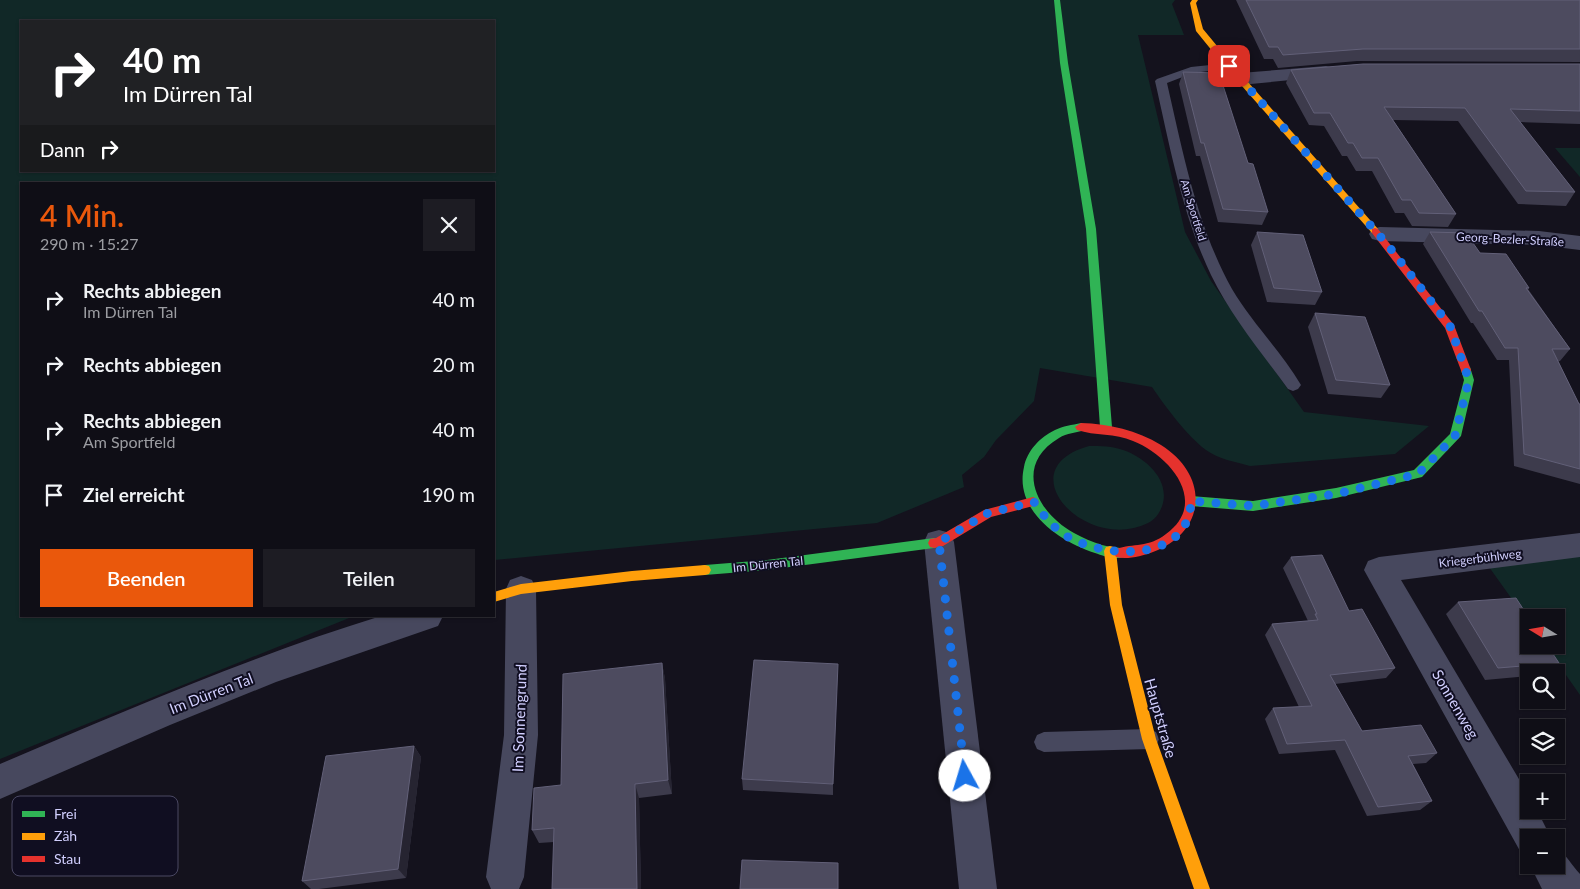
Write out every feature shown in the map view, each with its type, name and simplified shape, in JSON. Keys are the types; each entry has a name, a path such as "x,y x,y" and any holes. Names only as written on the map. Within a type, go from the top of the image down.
{"main road":[{"path":"1057,0 1064,63 1091,230 1106,427"},
{"path":"1191,501 1253,506 1336,494 1418,474 1455,436 1469,380 1450,326 1380,234 1234,72 1197,26 1193,3 1195,0"},
{"path":"1106,427 1131,434 1155,445 1174,462 1187,481 1191,501 1187,522 1173,538 1151,549 1126,553 1097,550 1070,538 1048,522 1034,502 1027,481 1030,462 1040,445 1058,433 1081,428 1106,427"},
{"name":"Im Dürren Tal","path":"508,593 632,576 766,565 939,542 988,513 1034,502"},
{"name":"Hauptstraße","path":"1110,551 1116,605 1149,739 1202,889"}],"street":[{"path":"1234,72 1347,70"},
{"name":"Georg-Bezler-Straße","path":"1380,234 1538,238 1580,243"},
{"path":"939,542 978,889"},
{"name":"Kriegerbühlweg","path":"1380,570 1580,545"},
{"name":"Sonnenweg","path":"1380,570 1529,829"},
{"name":"Im Sonnengrund","path":"505,877 521,735 508,593"},
{"name":"Im Dürren Tal","path":"0,782 187,700 379,630 424,617"},
{"path":"1554,874 1568,889"}],"lane":[{"name":"Am Sportfeld","path":"1234,72 1191,70 1161,81 1192,211 1211,260 1218,276 1250,326 1293,385"},
{"path":"1044,742 1149,739"}],"green space":[{"path":"0,0 1175,0 1172,4 1184,35 1138,35 1185,232 1211,281 1304,412 1429,426 1395,454 1250,466 1222,458 1206,450 1184,429 1152,387 1040,368 1034,401 996,440 984,457 962,475 964,487 877,523 495,560 495,182 20,182 20,617 352,617 0,759"},
{"path":"1555,148 1580,148 1580,177"},
{"path":"1089,446 1111,447 1131,453 1153,470 1159,477 1164,494 1161,509 1153,519 1148,523 1124,530 1101,527 1080,518 1064,505 1055,489 1054,472 1065,457"},
{"path":"1580,548 1580,695 1565,674 1565,664 1558,664 1551,654 1565,654 1565,609 1520,610 1484,560"}],"building":[{"path":"1246,0 1580,0 1580,49 1363,49 1283,55 1278,47 1269,47"},
{"path":"1363,64 1580,64 1580,111 1510,109 1575,192 1526,191 1465,108 1384,107 1456,214 1419,213 1411,200 1402,200 1378,158 1362,158 1353,143 1348,143 1330,113 1314,113 1291,70"},
{"path":"1183,72 1219,73 1248,163 1253,164 1268,212 1223,209 1204,143 1201,143"},
{"path":"1257,232 1303,235 1322,292 1274,288"},
{"path":"1430,232 1466,233 1480,253 1506,254 1529,288 1526,288 1570,349 1552,349 1580,404 1580,469 1524,454 1518,348 1505,348 1482,311 1479,311"},
{"path":"1315,313 1365,317 1390,385 1336,380"},
{"path":"1322,555 1349,611 1362,609 1395,668 1330,675 1362,731 1421,725 1437,753 1408,756 1432,801 1378,807 1345,740 1287,744 1273,708 1312,706 1272,624 1318,620 1291,557"},
{"path":"1516,598 1523,609 1520,609 1520,654 1553,654 1559,663 1520,664 1520,666 1498,668 1458,602"},
{"path":"754,660 838,664 833,784 742,779"},
{"path":"662,663 668,780 635,784 637,889 552,889 554,828 532,830 534,788 561,785 563,674"},
{"path":"414,746 398,869 302,881 326,756"},
{"path":"742,860 838,863 838,889 740,889"}],"traffic: fast":[{"path":"1057,0 1064,63 1091,229 1106,427"},
{"path":"1191,501 1253,506 1336,493 1418,474 1455,436 1469,380 1466,370"},
{"path":"1081,427 1055,435 1036,452 1031,460 1027,478 1030,495 1039,511 1068,536 1104,551 1120,553"},
{"path":"705,570 767,565 934,543"}],"traffic: slow":[{"path":"1195,0 1193,3 1199,29 1229,66 1375,231"},
{"path":"1110,551 1116,605 1149,739 1202,889"},
{"path":"495,597 521,589 632,576 705,570"}],"traffic: jam":[{"path":"1375,231 1450,327 1466,370"},
{"path":"1081,427 1116,431 1148,442 1175,462 1188,486 1190,505 1187,518 1180,529 1160,544 1134,552 1120,553"},
{"path":"934,543 939,542 988,513 1033,502"}],"route":[{"path":"965,776 939,542 988,513 1034,502 1048,522 1070,538 1097,550 1126,553 1151,549 1173,538 1187,522 1191,501 1253,506 1336,494 1404,478 1418,474 1455,436 1469,380 1450,326 1380,234 1229,66"}]}
